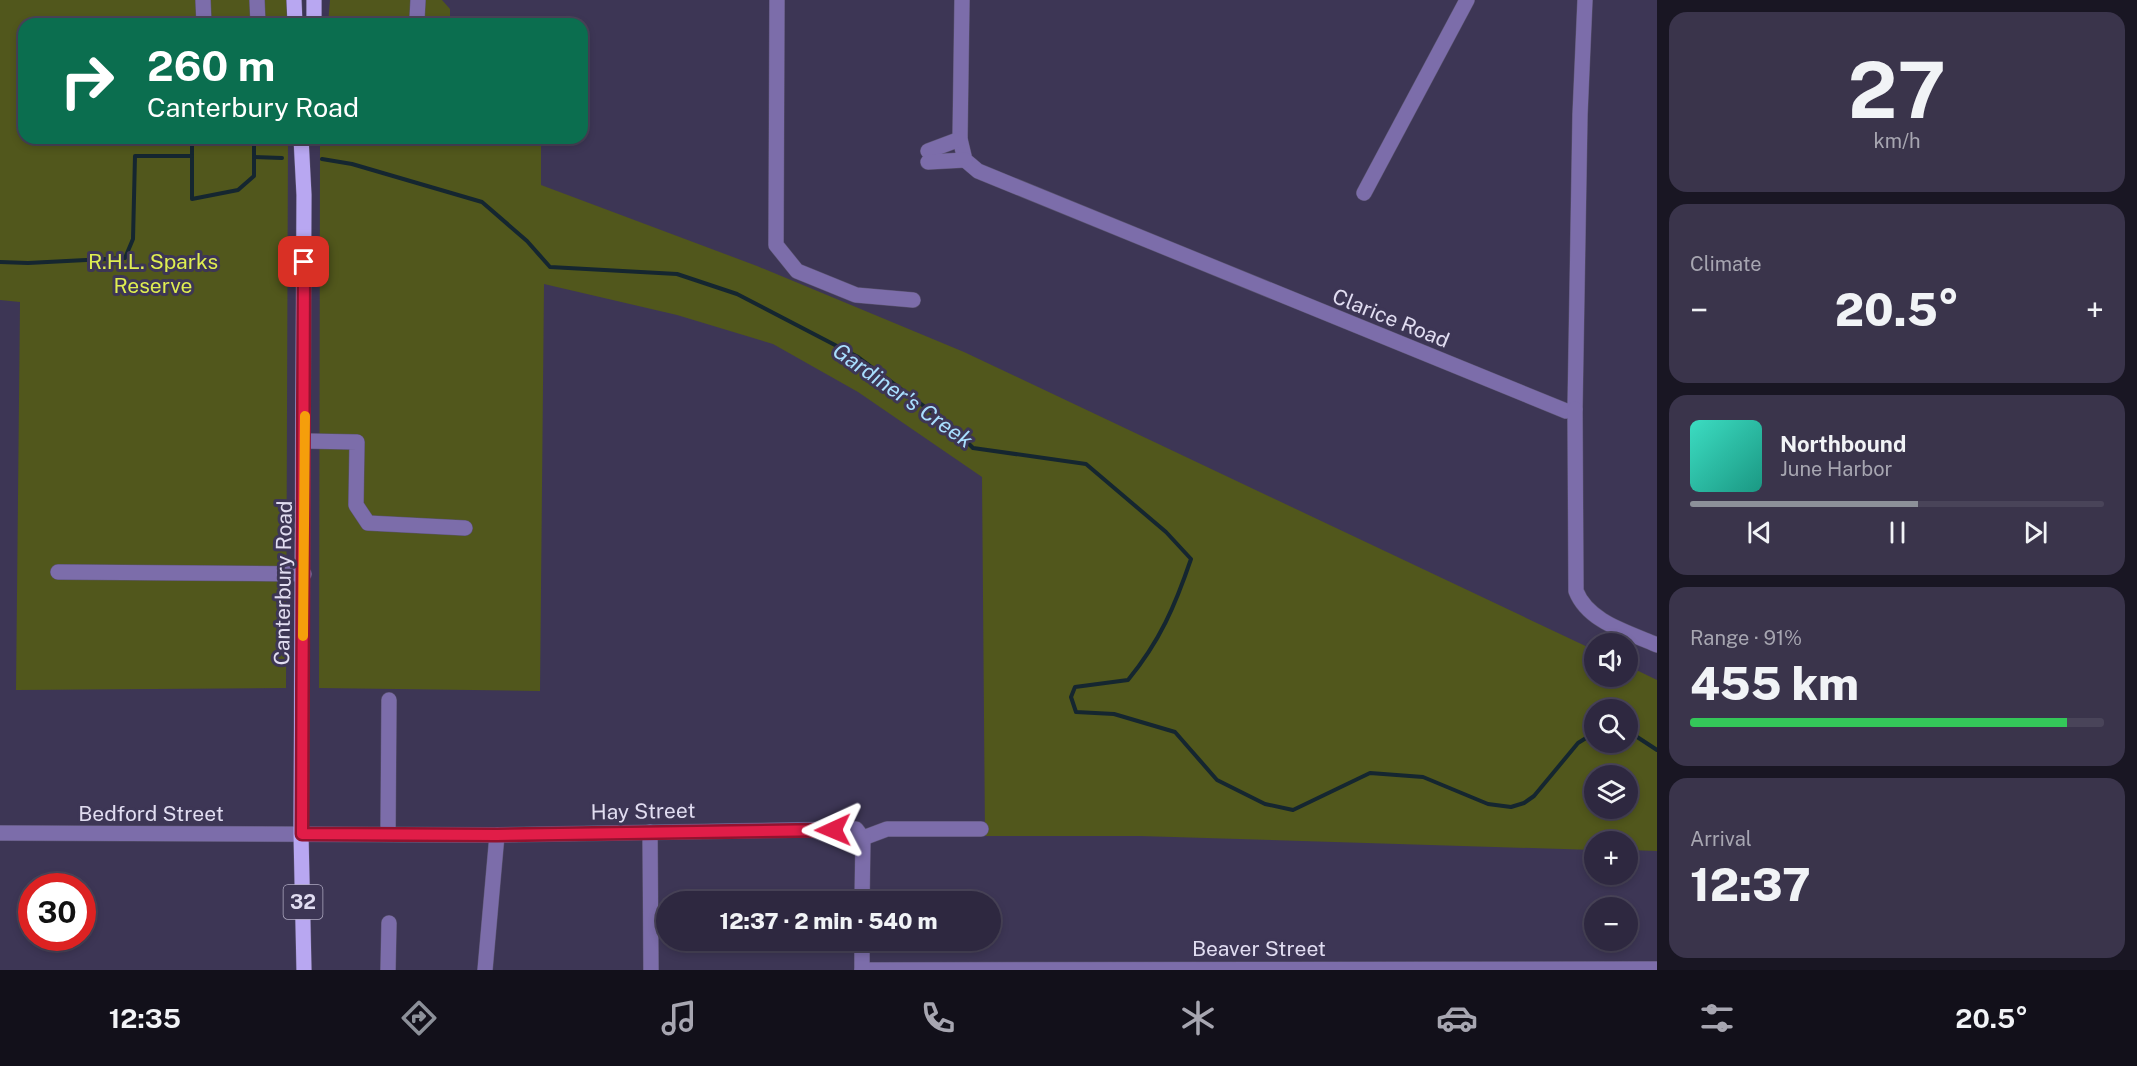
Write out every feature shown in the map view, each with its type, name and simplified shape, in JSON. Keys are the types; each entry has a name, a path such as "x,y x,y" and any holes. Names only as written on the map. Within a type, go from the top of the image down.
{"main road":[{"path":"294,0 295,18"},
{"path":"314,0 314,18"},
{"name":"Canterbury Road","path":"301,144 304,195 305,441 302,834 304,970"},
{"name":"Canterbury Road","path":"304,195 308,144"}],"street":[{"path":"203,0 204,18"},
{"path":"257,0 258,18"},
{"path":"417,18 418,0"},
{"path":"777,0 776,245 797,271 816,279 856,295 913,300"},
{"path":"960,139 928,156 965,160 960,139 962,0"},
{"path":"1364,193 1467,0"},
{"path":"1585,0 1580,115 1575,409 1576,591 1581,603 1594,616 1657,645"},
{"name":"Clarice Road","path":"965,160 978,171 1531,398 1566,411 1575,409"},
{"path":"305,441 357,442 356,505 368,523 465,528"},
{"path":"58,572 304,574"},
{"path":"388,834 389,700"},
{"name":"Hay Street","path":"302,834 497,835 856,829 863,838"},
{"path":"862,891 863,838 887,829 981,829"},
{"path":"650,832 651,970"},
{"name":"Bedford Street","path":"0,833 302,834"},
{"path":"485,970 497,835"},
{"path":"388,970 389,923"},
{"path":"862,951 862,970"},
{"name":"Beaver Street","path":"862,970 1657,969"}],"green space":[{"name":"R.H.L. Sparks Reserve","path":"0,0 287,0 288,18 18,18 18,144 288,144 286,688 16,690 20,302 0,300"},
{"path":"330,0 442,0 450,9 450,18 328,18"},
{"path":"320,144 541,144 541,185 757,266 964,352 1584,645 1584,687 1638,687 1638,671 1657,680 1657,851 1638,850 1638,831 1584,831 1584,850 1140,836 985,836 982,477 858,392 773,344 677,315 544,284 540,691 319,688"}],"waterway":[{"name":"Gardiner's Creek","path":"192,144 192,199 238,190 254,176 254,144"},
{"name":"Gardiner's Creek","path":"0,262 28,263 125,258 133,239 135,156 192,156"},
{"name":"Gardiner's Creek","path":"254,157 282,158"},
{"name":"Gardiner's Creek","path":"322,159 352,164 482,202 527,241 550,267 677,274 737,294 858,357 952,427 973,448 1086,464 1166,532 1191,559 1166,623 1139,666 1128,680 1075,687 1071,697 1076,712 1114,714 1175,732 1217,780 1265,804 1293,810 1370,773 1423,777 1488,804 1511,807 1524,803 1534,796 1578,743 1584,739"},
{"path":"1638,738 1657,750"}],"slow traffic":[{"path":"303,636 305,416"}],"route":[{"path":"304,262 302,834 497,835 833,830"}]}
